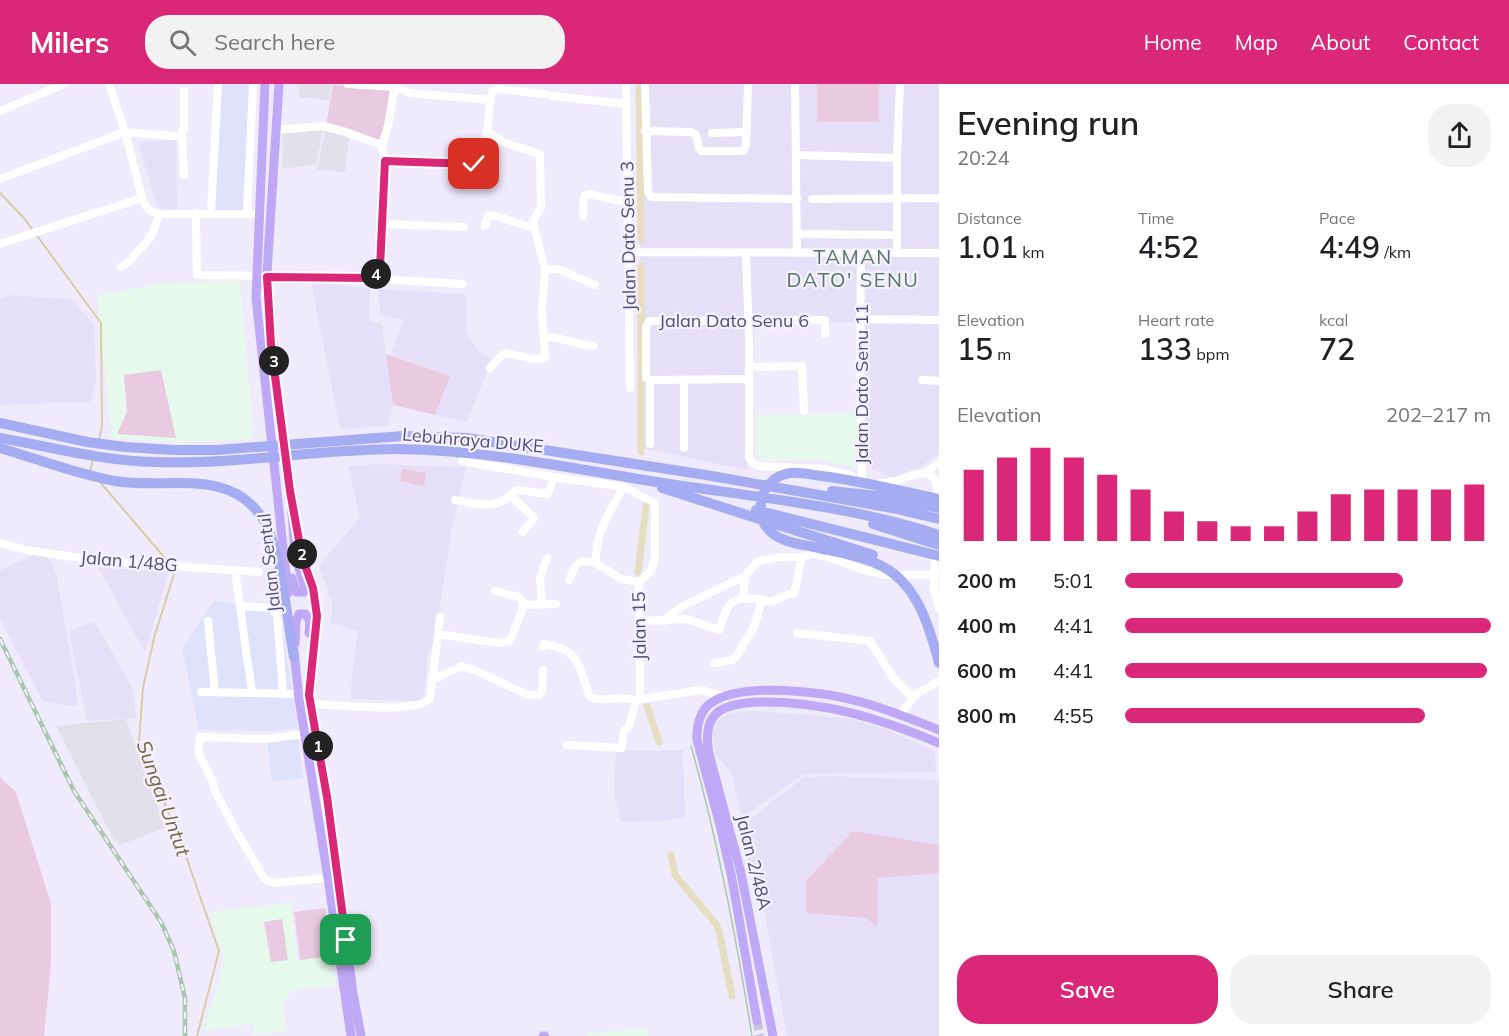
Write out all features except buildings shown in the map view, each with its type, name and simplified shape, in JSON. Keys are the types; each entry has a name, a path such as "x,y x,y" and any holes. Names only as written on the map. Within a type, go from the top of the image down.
{"highway":[{"name":"Lebuhraya DUKE","path":"0,423 87,442 161,450 217,450 403,436 467,438 556,450 754,485 843,495 939,519"},
{"name":"Lebuhraya DUKE","path":"0,438 104,457 153,462 243,461 368,450 410,449 464,457 519,458 623,482 773,500 909,526 939,535"},
{"path":"0,448 117,482 210,485 226,489 242,497 263,520 272,540 294,657"},
{"path":"938,493 789,473 776,478 769,484 761,498 760,513 764,526 778,538 876,562 891,570 911,591 920,606 930,630 939,663"},
{"path":"623,482 851,534 938,550"},
{"path":"623,482 811,535 882,558 897,567 919,590 939,636"},
{"path":"843,495 939,508"},
{"path":"842,514 938,550"}],"main road":[{"name":"Jalan Sentul","path":"265,84 256,277 260,340 294,657 306,698 327,797 353,993 361,1036"},
{"name":"Jalan Sentul","path":"279,84 267,277 271,345 291,496 302,557 313,588 317,616 306,698 304,734 351,1036"},
{"path":"278,493 294,589 301,594 305,589 295,555 291,496"},
{"path":"294,657 297,617 299,614 305,614 310,620 306,698"},
{"path":"716,713 725,701 752,691 783,690 834,695 862,702 939,730"},
{"path":"710,703 781,701 824,705 876,719 939,743"},
{"name":"Jalan 2/48A","path":"710,703 705,707 696,729 697,740 732,879 757,1021"},
{"name":"Jalan 2/48A","path":"716,713 707,728 707,746 741,873 772,1036"}],"street":[{"path":"0,111 64,84"},
{"path":"109,84 146,207 159,214 259,214"},
{"path":"211,213 218,84"},
{"path":"247,213 253,84"},
{"path":"348,84 395,85 490,100"},
{"name":"Jalan Dato Senu 3","path":"626,84 630,388"},
{"path":"645,84 649,195 654,198 796,199"},
{"path":"645,131 691,132 696,135 701,151 743,151 747,132 748,84"},
{"path":"795,84 797,253"},
{"path":"897,253 899,84"},
{"path":"373,278 380,268 385,161 382,145 388,126 395,85"},
{"path":"385,161 474,164 480,158 487,131 492,92 499,89 626,104"},
{"path":"184,91 184,175"},
{"path":"276,130 323,126 382,145"},
{"path":"487,131 503,142 540,154 541,207 534,218 534,228 545,269 542,311 545,358 535,359 504,353 490,368"},
{"path":"0,179 125,132 175,136 183,132"},
{"path":"712,133 747,132"},
{"path":"250,146 263,146"},
{"path":"796,155 897,158"},
{"path":"583,216 584,196 589,194 626,202"},
{"path":"0,244 142,198"},
{"path":"812,199 939,198"},
{"path":"196,213 197,275 373,278 462,284"},
{"path":"121,267 130,263 153,235 159,214"},
{"path":"485,226 488,216 492,215 534,228"},
{"path":"381,224 464,227"},
{"path":"797,234 897,235"},
{"path":"628,252 939,253"},
{"path":"746,254 750,458 753,463 759,466 823,470 891,483 924,473 939,463"},
{"name":"Jalan Dato Senu 11","path":"861,254 862,478"},
{"path":"545,269 558,269 595,285"},
{"path":"860,319 939,320"},
{"name":"Jalan Dato Senu 6","path":"650,444 650,380 646,378 646,327 649,321 825,320 825,334"},
{"path":"545,336 593,346"},
{"path":"749,367 802,366 804,411"},
{"path":"650,380 749,379"},
{"path":"684,380 684,448"},
{"path":"922,380 939,381"},
{"path":"464,457 554,477 623,482 595,545 596,563"},
{"path":"924,473 933,477 938,493"},
{"path":"455,500 486,506 504,501 517,490 548,494 554,477"},
{"name":"Jalan 15","path":"567,745 621,748 624,731 630,723 637,700 639,582 651,571 655,558 655,502 623,482"},
{"path":"510,495 534,518 523,532"},
{"name":"Jalan 1/48G","path":"0,543 61,556 100,561 259,572"},
{"path":"938,550 933,575 939,609"},
{"path":"664,621 685,606 745,576 758,561 779,557 802,557 813,554 886,575 933,575"},
{"path":"639,621 687,619 719,630 729,603 743,598 771,601 785,594 794,594 802,557"},
{"path":"542,604 540,579 547,558"},
{"path":"569,580 576,564 582,561 596,563 621,579 639,582"},
{"path":"235,570 252,693"},
{"path":"743,598 745,576"},
{"path":"495,591 519,597 524,605"},
{"path":"714,663 732,660 736,657 754,627 762,600"},
{"path":"524,605 556,604"},
{"path":"438,634 499,643 510,642 524,605"},
{"path":"240,606 271,608 278,615 283,693"},
{"path":"201,692 283,693 370,707 417,706 426,703 430,698 440,617"},
{"path":"208,621 215,692"},
{"path":"797,633 870,640 894,679 913,698"},
{"path":"543,647 544,644 557,646 575,657 590,697 595,699 637,700 701,690 725,701"},
{"path":"432,677 437,678 461,666 528,695 539,695 543,684 543,670"},
{"path":"900,715 913,698 927,686 939,681"},
{"path":"701,690 708,696 716,713"},
{"path":"304,734 266,740 200,736 198,752 230,821 264,878 273,882 328,878"}],"shaded area":[{"path":"221,84 249,84 245,211 214,210"},
{"path":"300,84 332,84 329,100 299,97"},
{"path":"637,84 939,84 939,454 920,467 893,478 871,468 865,462 862,322 755,324 747,470 643,448"},
{"path":"817,84 879,84 879,122 817,122"},
{"path":"333,85 389,89 392,92 382,142 326,125"},
{"path":"323,130 316,164 282,169 283,134"},
{"path":"325,130 349,138 345,172 317,170"},
{"path":"176,140 177,210 162,209 156,205 138,142"},
{"path":"240,280 254,439 180,443 112,438 97,295 167,283"},
{"path":"311,282 370,288 369,320 382,324 393,405 388,426 340,429"},
{"path":"378,289 463,294 467,298 466,332 479,351 492,359 467,422 435,415 450,376 393,356 392,351 403,320 381,315"},
{"path":"11,295 71,299 94,324 96,382 90,402 0,405 0,299"},
{"path":"386,354 450,376 435,415 393,405"},
{"path":"161,370 176,438 117,434 127,412 124,375"},
{"path":"857,414 856,468 820,460 762,461 756,453 755,415"},
{"path":"377,464 466,467 451,534 434,646 428,653 424,695 418,701 350,699 357,631 331,623 332,604 319,565 360,517 348,466"},
{"path":"402,469 426,473 424,486 400,481"},
{"path":"35,554 45,556 53,565 57,576 77,707 43,702 0,619 0,570"},
{"path":"98,567 169,572 145,652 130,626"},
{"path":"214,601 279,608 298,728 275,731 199,730 182,648"},
{"path":"94,621 133,688 136,718 87,721 69,631"},
{"path":"754,711 851,719 885,729 935,751 936,772 803,774 742,818 731,772 717,757 712,732 718,721 728,713"},
{"path":"126,719 165,828 119,845 111,835 56,726"},
{"path":"298,737 303,778 272,782 267,741"},
{"path":"683,750 685,818 621,822 614,793 616,751"},
{"path":"0,776 16,792 51,904 51,964 44,1036 0,1036"},
{"path":"804,777 939,780 939,1036 787,1036 764,911 738,829"},
{"path":"853,831 939,845 939,873 878,878 877,927 867,918 806,913 806,881"},
{"path":"291,902 298,960 333,956 336,985 290,991 283,1002 287,1031 254,1035 253,1024 203,1031 225,962 209,912"},
{"path":"325,908 331,956 300,960 294,912"},
{"path":"282,919 288,960 271,962 264,922"},
{"path":"647,1028 648,1036 587,1036 587,1034"}],"waterway":[{"path":"639,84 641,240"},
{"path":"0,193 24,218 101,323 102,426 99,440"},
{"path":"641,266 641,452"},
{"path":"90,471 93,460"},
{"name":"Sungai Untut","path":"100,482 170,564"},
{"path":"638,572 646,506"},
{"name":"Sungai Untut","path":"174,569 154,638 143,688 139,742 182,845 219,951 197,1036"},
{"path":"647,706 659,742"},
{"path":"671,855 675,875 716,924 732,996"}],"tunnel":[{"path":"757,1021 760,1036"}],"tram line":[{"path":"691,746 726,890 752,1036"}],"railway":[{"path":"0,639 74,791 161,922 174,951 185,998 185,1036"}],"district":[{"name":"TAMAN DATO' SENU","path":"853,268"}],"route":[{"path":"346,940 324,773 309,695 317,616 316,604 302,557 290,491 268,318 267,277 373,278 380,268 385,161 474,164"}]}
